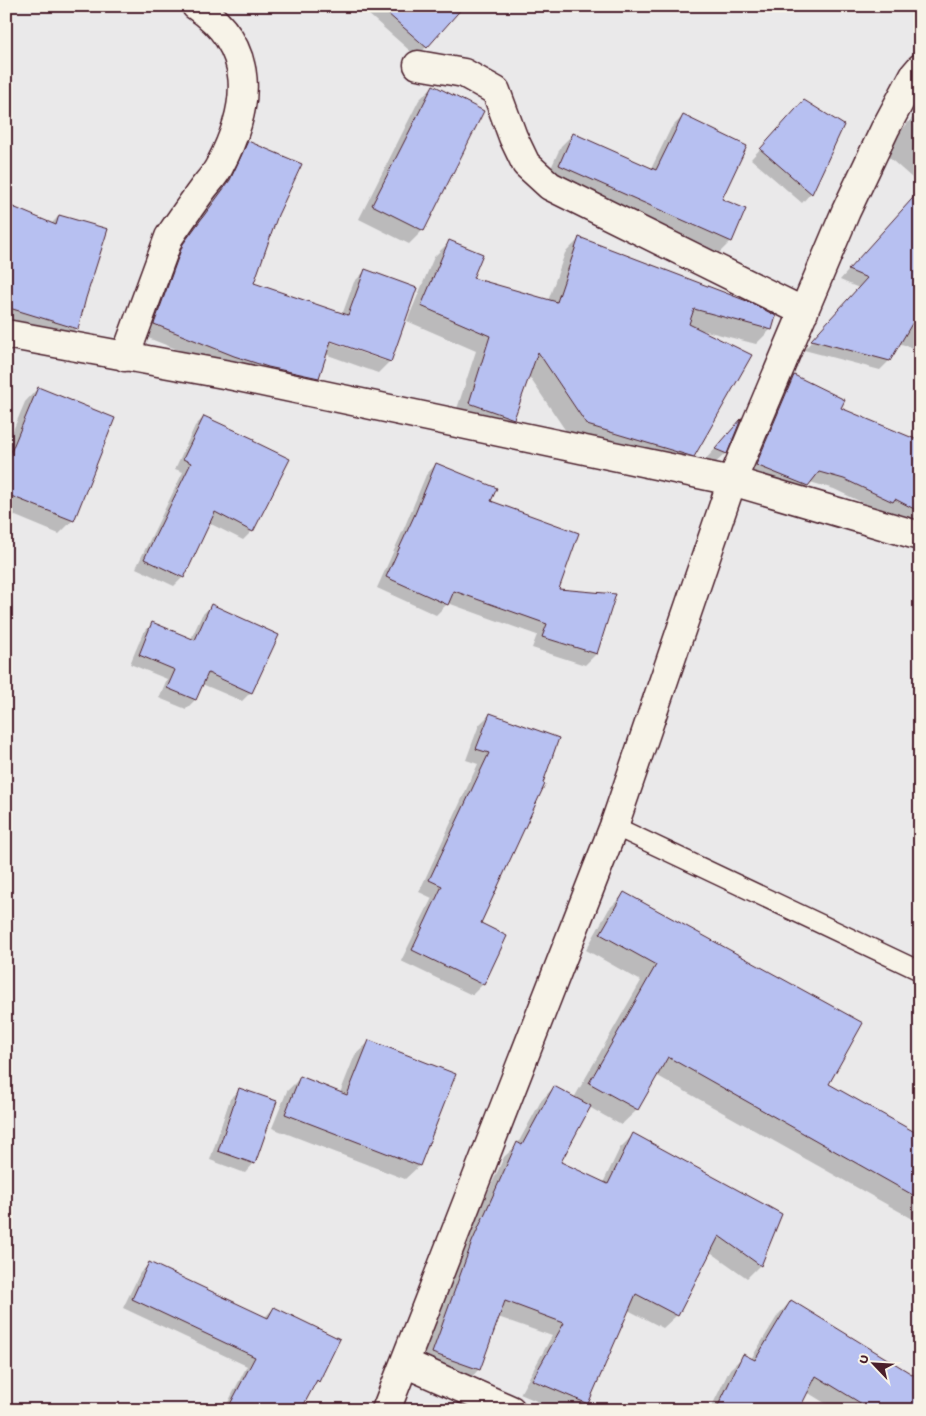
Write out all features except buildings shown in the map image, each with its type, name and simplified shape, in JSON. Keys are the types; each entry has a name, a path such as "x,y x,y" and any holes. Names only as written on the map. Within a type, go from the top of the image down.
{"street":[{"path":"125,357 169,237 220,167 241,112 243,73 235,47 222,27 196,6"},
{"path":"418,65 464,73 496,90 513,137 526,164 550,186 804,312"},
{"path":"386,1410 614,826 732,481 846,211 885,129 914,75 920,68"},
{"path":"6,334 229,375 732,481 920,536"},
{"path":"405,1363 511,1410"}],"lane":[{"path":"614,826 920,971"}]}
